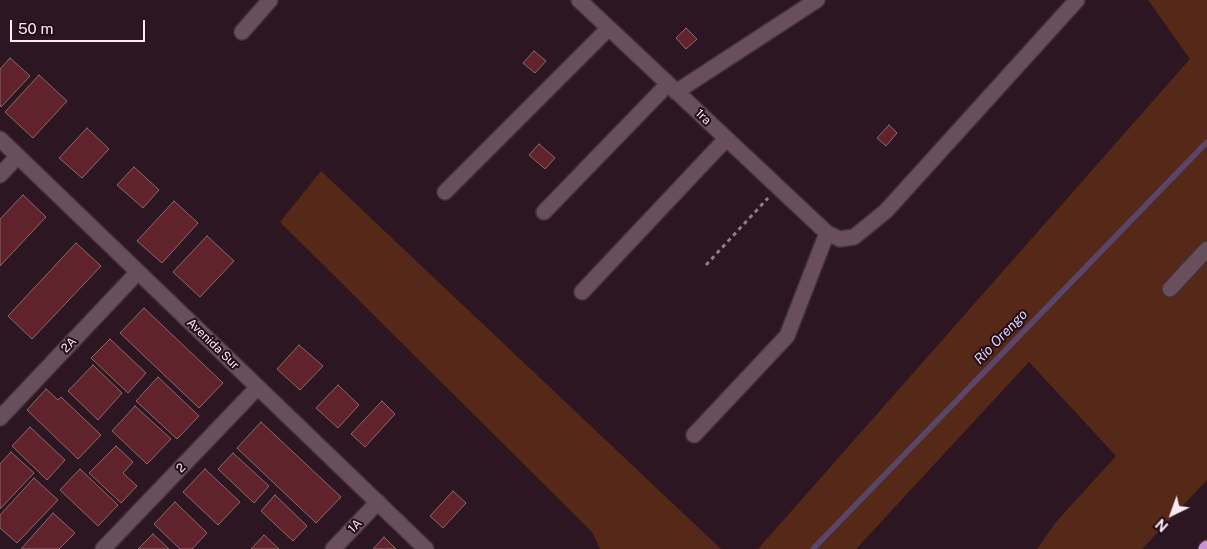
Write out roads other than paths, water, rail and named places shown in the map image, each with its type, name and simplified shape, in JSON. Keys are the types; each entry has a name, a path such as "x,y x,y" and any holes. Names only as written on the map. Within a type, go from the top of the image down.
{"street":[{"path":"242,32 270,0"},
{"name":"1ra","path":"579,0 826,233"},
{"path":"544,212 672,88 817,0"},
{"path":"694,435 787,336 826,233 840,239 854,237 886,210 1077,0"},
{"path":"444,192 609,28"},
{"name":"Avenida Sur","path":"0,139 426,549"},
{"path":"582,292 726,139"},
{"path":"0,175 18,156"},
{"path":"1170,289 1207,249"},
{"name":"2A","path":"0,418 138,272"},
{"name":"2","path":"104,549 258,387"},
{"name":"1A","path":"333,549 378,502"}],"waterway":[{"name":"Río Orengo","path":"813,549 1207,142"}]}
